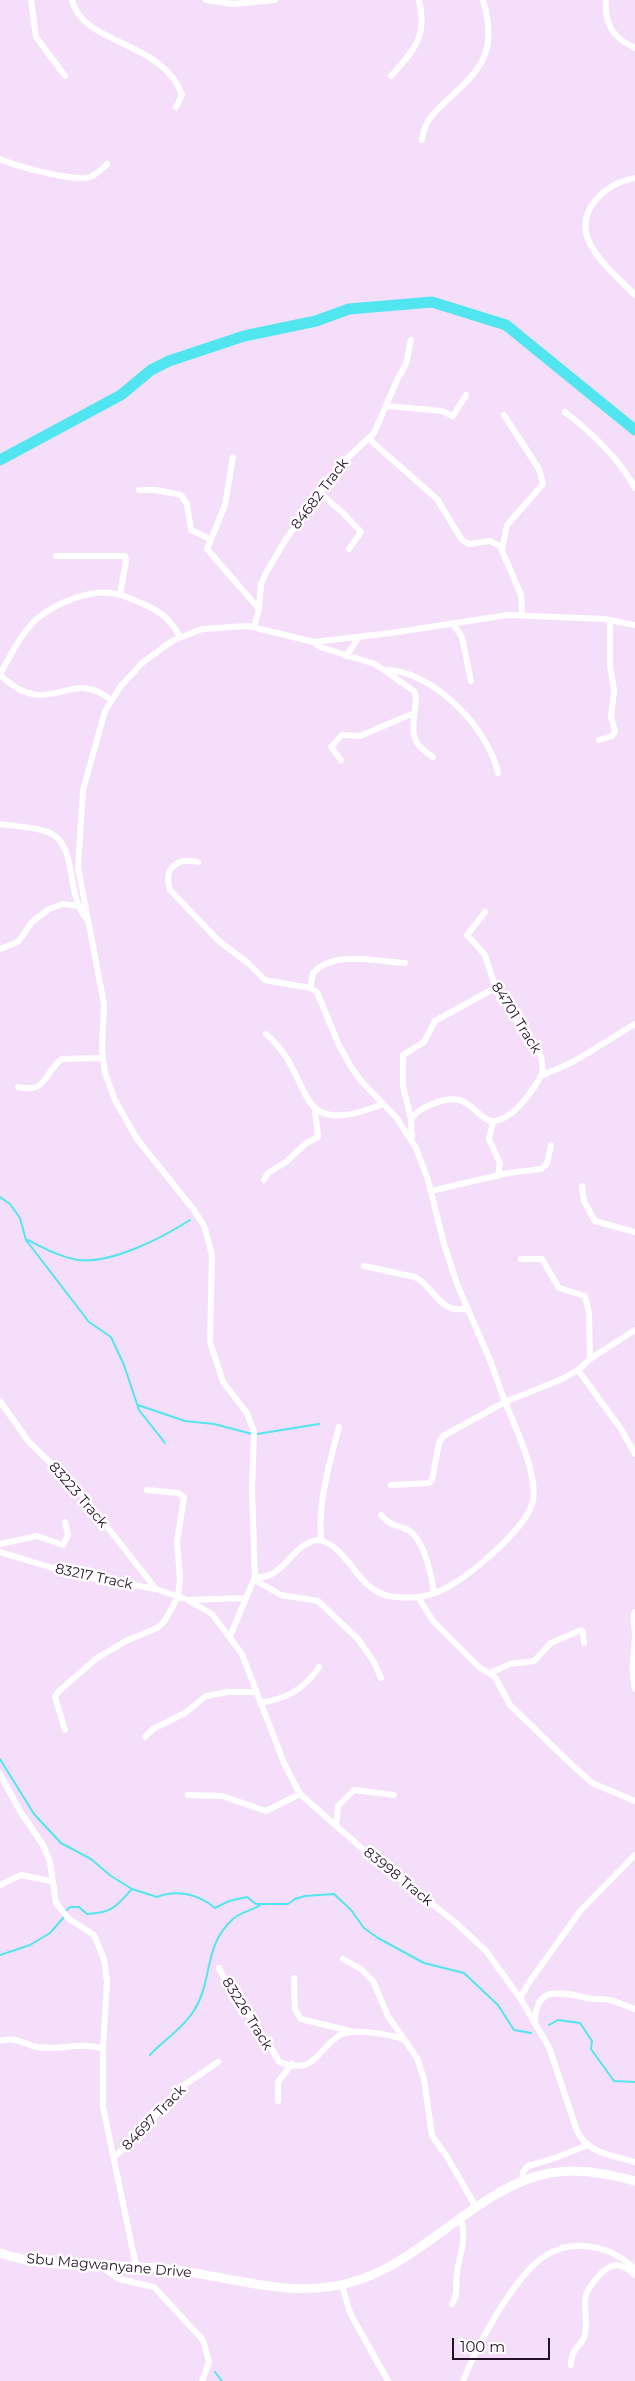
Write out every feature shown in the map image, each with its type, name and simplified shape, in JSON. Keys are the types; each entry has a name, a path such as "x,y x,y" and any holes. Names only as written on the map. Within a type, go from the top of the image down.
{"main road":[{"name":"Sbu Magwanyane Drive","path":"0,2253 36,2262 136,2266 231,2278 285,2289 318,2289 342,2285 387,2268 500,2191 522,2180 552,2172 580,2170 635,2181"}],"street":[{"path":"31,0 36,37 65,76"},
{"path":"72,0 77,12 88,24 152,58 173,75 182,95 176,107"},
{"path":"206,0 234,4 275,0"},
{"path":"391,76 419,40 423,23 420,0"},
{"path":"422,140 423,128 430,117 473,76 484,58 488,31 483,0"},
{"path":"606,0 606,17 611,31 635,48"},
{"path":"0,160 49,173 85,178 96,174 107,164"},
{"path":"635,178 614,185 598,198 588,210 585,225 588,240 595,254 635,295"},
{"name":"84682 Track","path":"254,627 259,609 263,579 286,540 347,456 369,440 387,406 395,382 406,364 411,340"},
{"path":"387,406 442,411 452,416 466,395"},
{"path":"565,412 596,437 622,467 635,488"},
{"path":"504,415 539,470 543,484 507,526 502,550 507,566 522,595 522,615"},
{"path":"369,440 437,498 462,540 469,544 490,540 502,550"},
{"path":"233,457 225,505 207,547 210,553 259,609"},
{"path":"139,490 156,490 181,495 187,504 191,530 210,539"},
{"path":"320,493 361,532 349,549"},
{"path":"56,556 125,556 126,561 120,595"},
{"path":"111,700 97,689 86,687 50,696 32,695 17,689 1,671 26,632 46,613 66,602 91,594 106,593 120,595 162,614 172,622 180,637"},
{"path":"230,1636 255,1578 252,1491 254,1432 247,1413 221,1378 210,1342 212,1263 208,1236 199,1217 155,1164 128,1126 109,1085 103,1058 104,1004 78,876 81,806 85,778 104,717 111,700 142,663 180,637 202,629 254,627 314,642 494,617 522,615 610,620 635,625"},
{"path":"599,740 612,736 615,731 611,717 614,690 610,665 610,620"},
{"path":"454,624 462,637 471,681"},
{"path":"346,656 359,636"},
{"path":"314,642 320,647 367,661 384,670 414,691 416,697 413,737 420,747 433,757"},
{"path":"384,670 403,673 422,681 436,688 453,702 468,717 492,754 498,773"},
{"path":"341,760 331,747 342,735 364,735 414,713"},
{"path":"0,824 37,829 57,837 66,854 73,890 79,906 88,920"},
{"path":"198,862 183,860 171,869 168,886 174,895 219,941 248,963 265,980 310,988 319,996 335,1036 351,1067 362,1082 396,1117 412,1139 431,1191 444,1244 467,1308 488,1353 533,1483 532,1505 522,1522 480,1564 456,1582 434,1593 418,1597 399,1597 373,1590 364,1584 335,1548 321,1540 307,1543 268,1576 255,1578"},
{"path":"0,949 18,942 32,922 49,910 63,904 79,906"},
{"name":"84701 Track","path":"485,912 467,935 488,960 495,988 541,1056 543,1065 541,1076"},
{"path":"310,988 313,974 330,962 370,958 405,963"},
{"path":"412,1139 411,1119 403,1086 403,1055 422,1044 435,1021 495,988"},
{"path":"493,1122 511,1114 541,1076 573,1062 635,1024"},
{"path":"264,1180 268,1173 286,1162 305,1144 318,1137 315,1110 300,1087 288,1058 266,1034"},
{"path":"18,1087 28,1088 42,1083 62,1059 103,1058"},
{"path":"411,1119 421,1110 457,1099 493,1122"},
{"path":"315,1110 330,1116 340,1117 357,1114 384,1104"},
{"path":"493,1122 489,1139 500,1163 498,1176"},
{"path":"431,1191 544,1168 551,1145"},
{"path":"582,1186 584,1201 595,1221 635,1232"},
{"path":"520,1259 542,1259 559,1288 585,1296 589,1312 590,1359"},
{"path":"364,1266 420,1279 436,1298 453,1309 458,1311 467,1308"},
{"path":"391,1485 429,1484 432,1480 439,1443 443,1436 505,1402 562,1379 635,1330"},
{"path":"578,1370 621,1429 635,1454"},
{"name":"83223 Track","path":"0,1401 33,1447 51,1462 79,1491 156,1589"},
{"path":"321,1540 321,1513 325,1475 339,1427"},
{"path":"65,1730 55,1697 59,1691 97,1658 118,1645 160,1626 178,1597 180,1578 177,1539 184,1497 178,1493 147,1490"},
{"path":"382,1515 393,1526 409,1531 415,1537 430,1569 434,1593"},
{"path":"0,1544 37,1536 63,1545 68,1535 66,1522"},
{"name":"83217 Track","path":"0,1552 76,1575 156,1589 188,1600 212,1614 230,1636"},
{"path":"255,1578 281,1595 318,1601 364,1646 374,1662 380,1678"},
{"path":"418,1597 429,1616 440,1629 479,1667 495,1677 510,1705 589,1781 635,1801"},
{"name":"83217 Track","path":"188,1600 246,1598"},
{"path":"635,1612 632,1619 635,1631 633,1672 635,1689"},
{"path":"490,1673 510,1664 534,1661 551,1643 581,1630 584,1643"},
{"name":"83998 Track","path":"230,1636 242,1654 284,1763 300,1794 336,1826 474,1939 499,1967 535,2021 549,2047 577,2131 591,2147"},
{"path":"260,1703 280,1699 303,1687 311,1680 319,1667"},
{"path":"145,1737 153,1729 185,1713 206,1696 228,1692 256,1692"},
{"path":"0,1774 20,1811 43,1845 50,1862 51,1881 56,1903 60,1910 94,1935 104,1959 107,2001 102,2049 103,2108 115,2156 136,2266"},
{"path":"336,1826 338,1806 354,1790 394,1795"},
{"path":"188,1796 222,1796 266,1811 300,1794"},
{"path":"520,1998 581,1910 635,1855"},
{"path":"0,1886 11,1878 21,1875 51,1881"},
{"path":"343,1959 366,1973 378,1991 388,2016 414,2052 422,2070 432,2136 446,2155 476,2207"},
{"name":"83226 Track","path":"219,1968 230,1989 268,2042 276,2060 286,2065 292,2064"},
{"path":"294,1978 295,2009 301,2019 350,2031 388,2035 406,2040"},
{"path":"535,2021 540,2001 554,1993 609,2000 635,2009"},
{"path":"278,2101 278,2082 292,2064 301,2065 317,2058 336,2038 350,2031"},
{"path":"0,2041 12,2038 38,2047 85,2045 102,2049"},
{"name":"84697 Track","path":"115,2156 145,2131 161,2108 184,2086 218,2062"},
{"path":"522,2180 523,2172 528,2166 591,2147 635,2162"},
{"path":"452,2304 458,2291 456,2274 464,2247 462,2218"},
{"path":"463,2381 492,2323 525,2274 544,2257 568,2247 589,2246 612,2252 635,2269"},
{"path":"571,2365 572,2353 585,2334 586,2300 591,2285 608,2267 615,2264 622,2265 635,2275"},
{"path":"99,2266 119,2279 154,2287 203,2340 209,2362 202,2381"},
{"path":"342,2285 350,2313 388,2381"}],"waterway":[{"path":"0,460 121,395 151,370 169,361 244,336 316,321 349,309 432,302 506,325 635,430"},
{"path":"0,1197 10,1204 20,1218 26,1240 89,1322 111,1337 124,1365 139,1410 165,1443"},
{"path":"28,1240 65,1257 91,1260 121,1254 151,1242 190,1220"},
{"path":"138,1405 185,1421 214,1424 252,1434"},
{"path":"257,1434 319,1424"},
{"path":"0,1759 34,1814 61,1843 91,1859 111,1876 132,1889"},
{"path":"65,1912 70,1907 79,1907 87,1914 108,1910 117,1905 132,1889 157,1897 172,1893 187,1894 202,1899 215,1908 229,1901 247,1897 256,1904 288,1904 295,1899 305,1896 334,1894 351,1910 364,1928 378,1938 424,1963 464,1973 498,2005 514,2030 531,2033"},
{"path":"150,2055 184,2024 193,2012 204,1988 212,1953 223,1930 233,1919 260,1905"},
{"path":"0,1955 30,1945 50,1933 64,1917"},
{"path":"549,2025 558,2020 580,2023 592,2041 591,2049 614,2081 635,2082"},
{"path":"215,2372 222,2381"}]}
